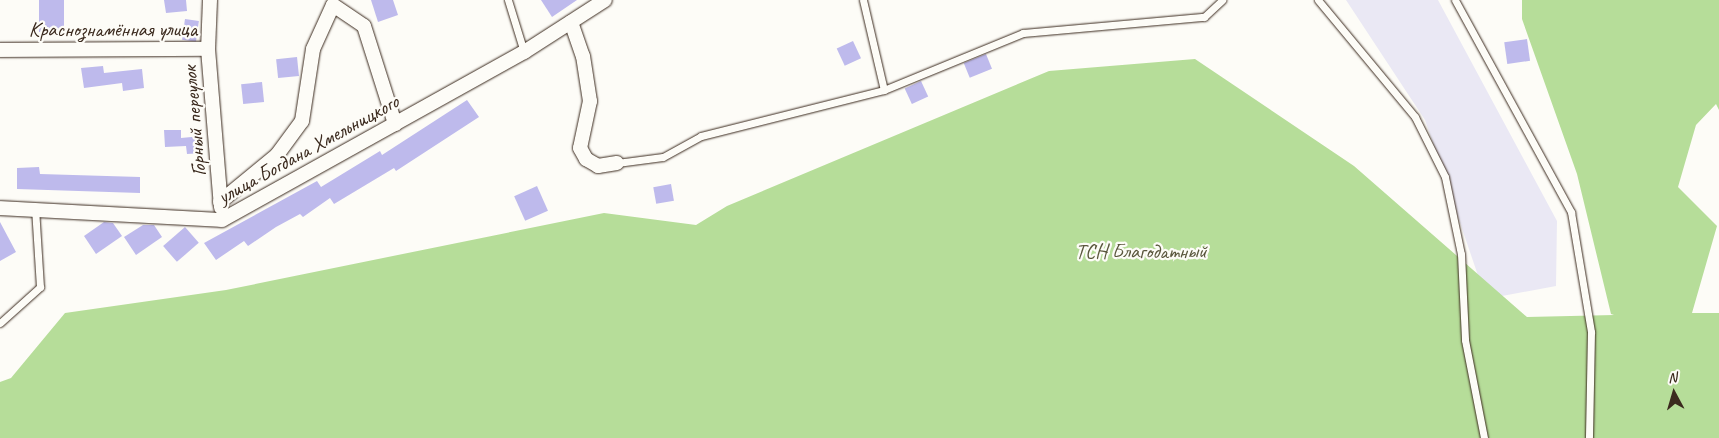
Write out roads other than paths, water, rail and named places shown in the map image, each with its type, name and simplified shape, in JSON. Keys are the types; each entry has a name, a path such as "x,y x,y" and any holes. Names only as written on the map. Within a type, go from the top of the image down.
{"street":[{"name":"Краснознамённая улица","path":"0,50 208,49 210,0"},
{"name":"улица Богдана Хмельницкого","path":"0,208 35,207 222,220 524,52 605,0"},
{"path":"220,202 277,155 302,121 311,57 320,27 333,5 364,26 395,124"},
{"path":"571,22 584,56 590,101 580,148 586,159 598,166 617,164"},
{"name":"Горный переулок","path":"208,49 222,220"}],"lane":[{"path":"508,0 524,52"},
{"path":"863,0 884,90"},
{"path":"617,164 663,157 701,136 884,90 1023,33 1204,17 1222,0"},
{"path":"1318,0 1415,117 1445,177 1461,254 1465,340 1484,438"},
{"path":"1455,0 1571,212 1592,332 1588,438"},
{"path":"0,323 40,287 35,207"}],"park label":[{"name":"ТСН Благодатный","path":"1141,251"}]}
